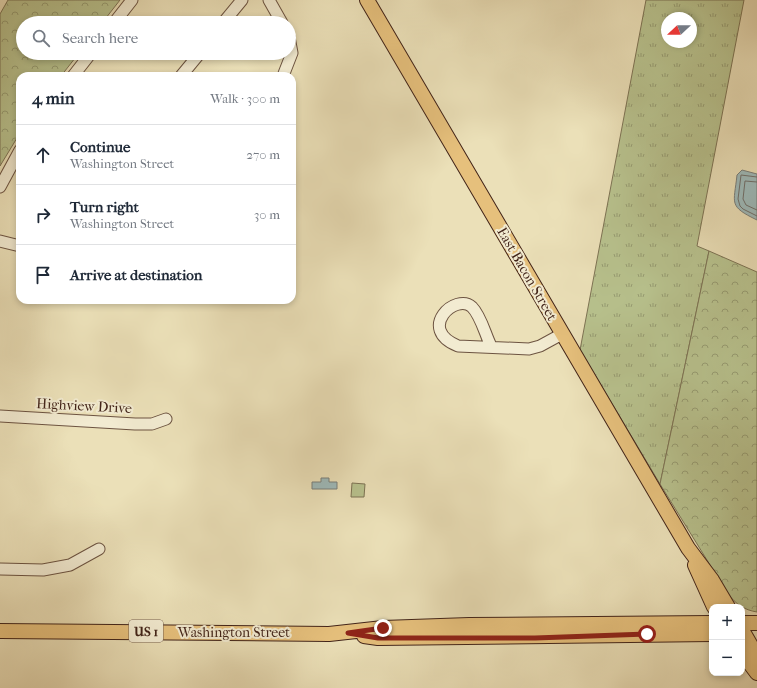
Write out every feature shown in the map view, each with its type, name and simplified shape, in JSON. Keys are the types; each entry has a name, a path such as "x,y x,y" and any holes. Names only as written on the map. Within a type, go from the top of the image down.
{"main road":[{"name":"East Bacon Street","path":"367,0 688,548 712,580 726,604"},
{"name":"East Bacon Street","path":"688,548 702,583 712,604"},
{"name":"Washington Street","path":"0,631 348,633 383,628 709,623"},
{"path":"757,623 746,632 757,656"},
{"name":"Washington Street","path":"348,633 378,638 535,638 647,634 709,634"},
{"path":"745,657 757,673"}],"street":[{"path":"119,16 132,0"},
{"path":"229,16 242,0"},
{"path":"269,0 278,16"},
{"path":"76,72 86,60"},
{"path":"184,72 194,60"},
{"path":"285,72 289,60"},
{"path":"0,187 16,157"},
{"path":"0,241 16,245"},
{"path":"491,346 476,313 471,306 462,303 449,308 442,314 439,324 441,333 448,342 458,346 491,346 529,349 540,346 562,334"},
{"name":"Highview Drive","path":"0,416 135,424 152,424 166,419"},
{"path":"0,569 43,570 70,565 99,549"}],"green space":[{"path":"8,0 120,0 107,16 16,16 16,60 74,60 64,72 16,72 16,140 0,166 0,14"},
{"path":"646,0 744,0 697,246 709,251 660,484 580,350"},
{"path":"709,251 757,272 757,612 745,608 745,604 738,604 728,594 660,484"},
{"path":"352,483 365,484 364,497 351,497"}],"water":[{"path":"742,170 757,174 757,220 741,211 735,203 734,198 737,175"},
{"path":"321,478 329,478 329,482 337,482 337,489 312,489 312,482 321,482"}],"route":[{"path":"383,628 348,633 378,638 535,638 647,634"}]}
